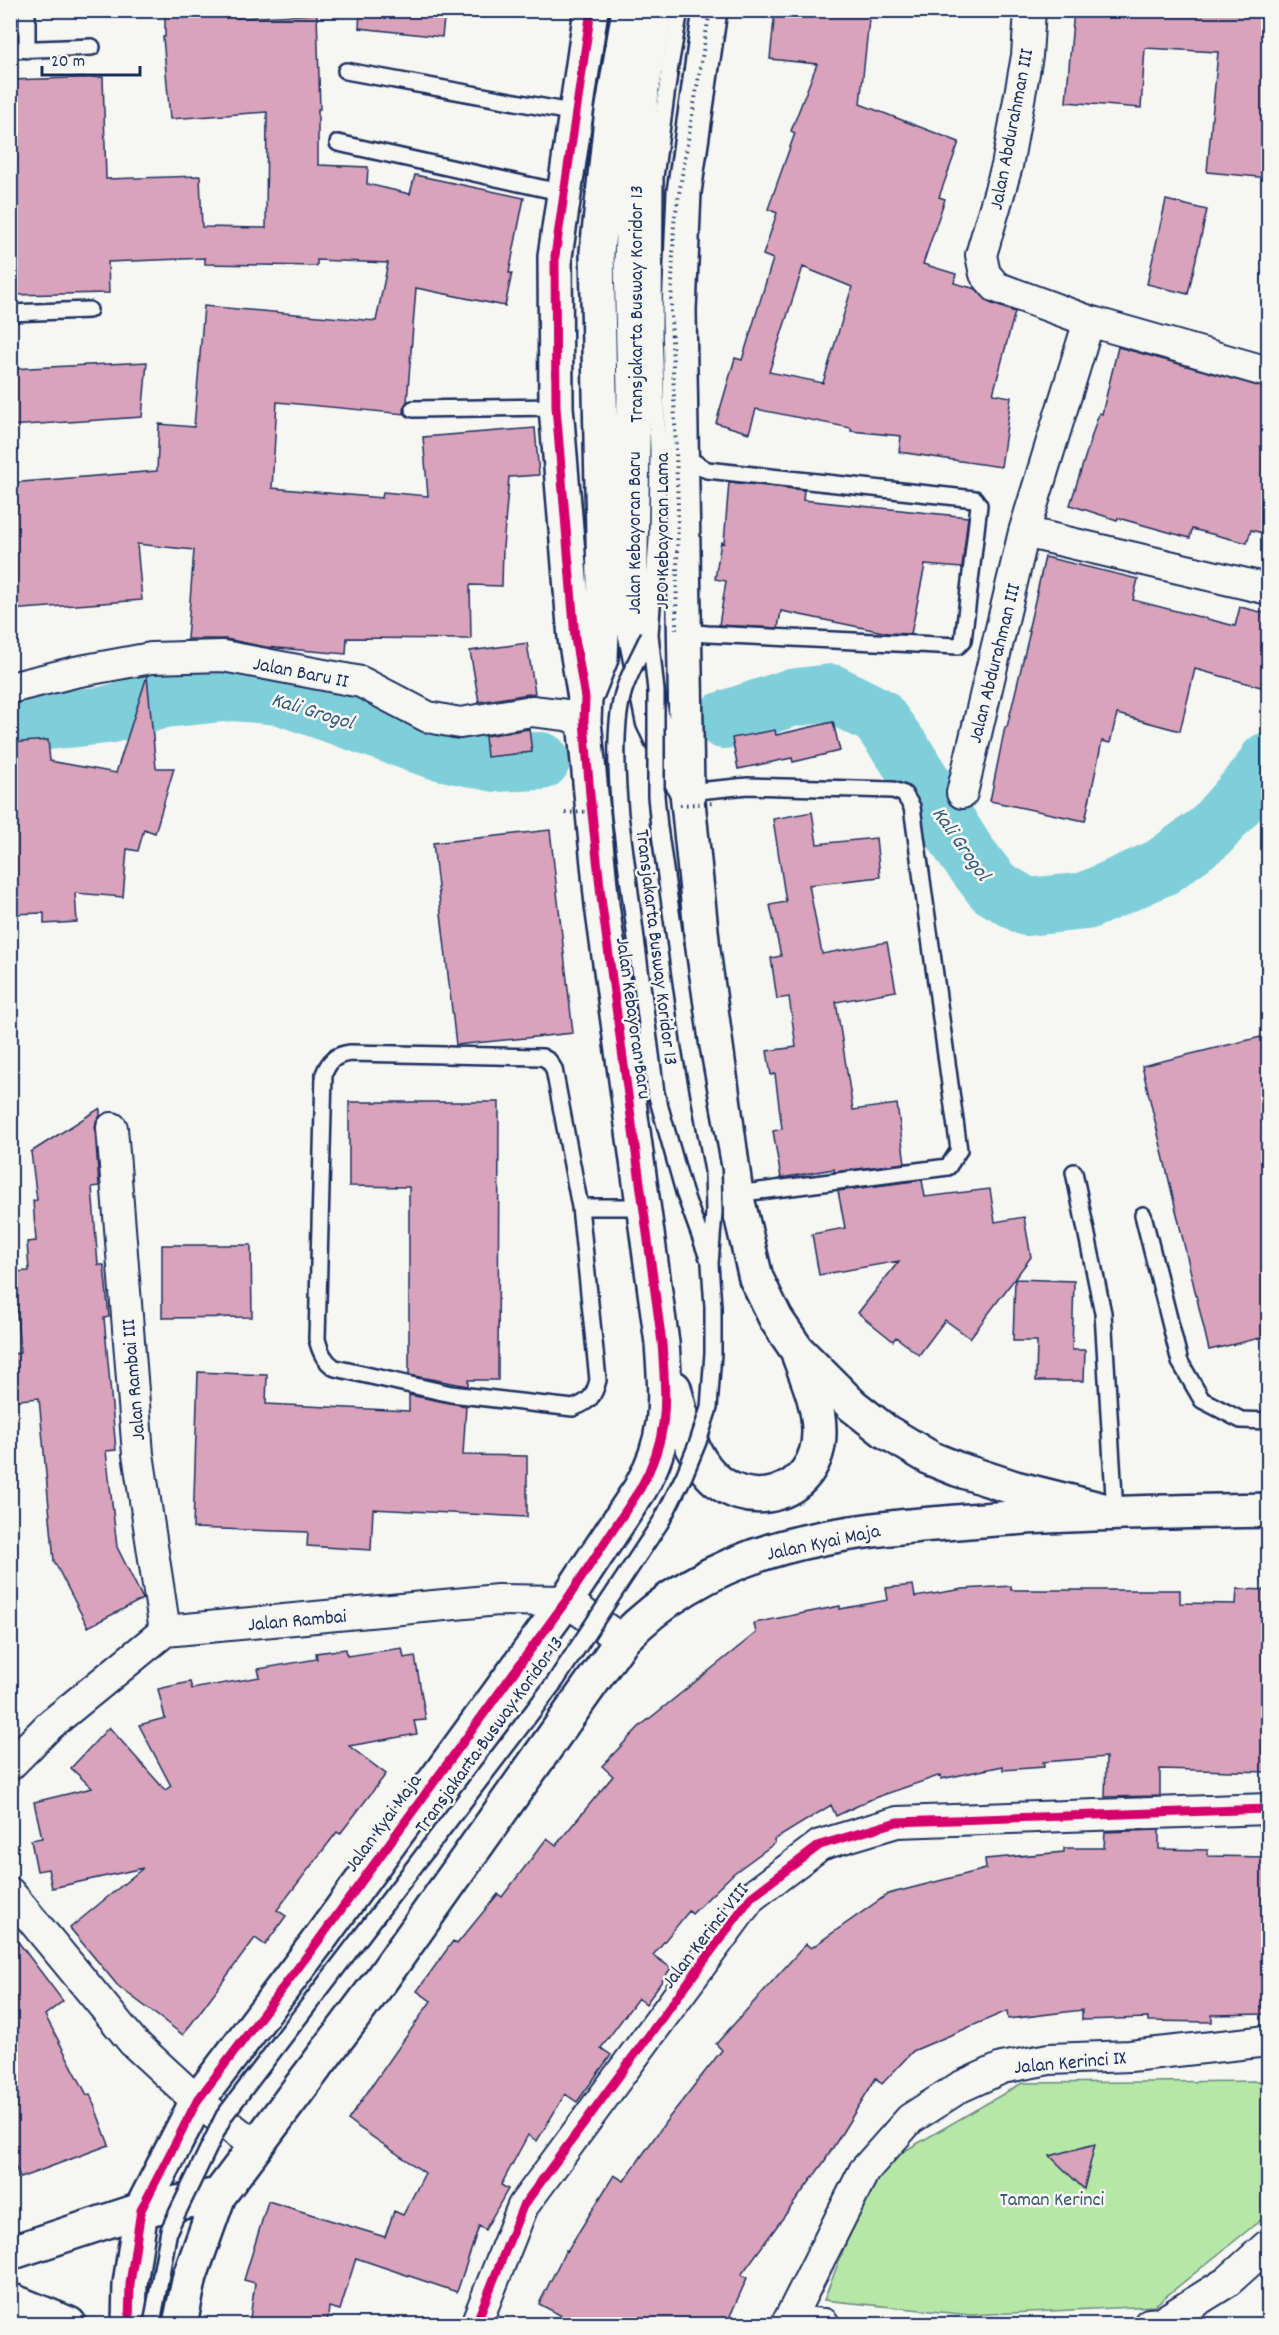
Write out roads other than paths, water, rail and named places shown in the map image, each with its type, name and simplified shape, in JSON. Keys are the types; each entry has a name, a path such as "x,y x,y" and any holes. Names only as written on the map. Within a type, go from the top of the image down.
{"main road":[{"path":"585,709 575,638 556,407 555,256 591,10"},
{"name":"Jalan Kebayoran Baru","path":"629,10 611,119 597,252 604,581 601,658 585,709 602,905 662,1343"},
{"name":"Jalan Kebayoran Baru","path":"657,10 642,90 634,182 631,262 634,390 630,609 653,721 687,792 703,950 736,1194 756,1278 776,1319 797,1350 867,1418 932,1459 1015,1488 1115,1513"},
{"path":"687,792 680,632 682,455 679,310 684,192 710,10"},
{"path":"662,1343 683,1421 697,1455 714,1478 729,1488 752,1496 774,1494 797,1484 806,1475 817,1448 819,1431 812,1392 797,1350"},
{"name":"Jalan Kyai Maja","path":"129,2325 130,2284 141,2210 197,2101 566,1601 640,1489 655,1459 664,1426 665,1381 662,1343"},
{"path":"1115,1513 1269,1510"},
{"name":"Jalan Kyai Maja","path":"180,2325 190,2276 219,2195 381,1980 622,1640 652,1611 694,1583 722,1568 776,1548 811,1539 885,1528 993,1519 1115,1513"},
{"path":"10,2253 141,2210 219,2195"},
{"path":"10,2300 69,2325"}],"street":[{"name":"Jalan Abdurahman III","path":"1030,10 1027,56 1007,166 981,255 985,274 996,287 1089,321 1269,372"},
{"name":"Jalan Abdurahman III","path":"962,793 1024,532 1089,321"},
{"path":"1024,532 1269,589"},
{"name":"Jalan Baru II","path":"10,688 75,672 151,658 223,656 361,682 428,717 460,723 532,711 566,715 585,709"},
{"name":"Jalan Rambai III","path":"112,1128 138,1454 165,1631"},
{"name":"Jalan Rambai","path":"165,1631 498,1599 566,1601"},
{"path":"566,1601 622,1640"},
{"path":"10,1765 50,1725 165,1631"},
{"name":"Jalan Kerinci VIII","path":"476,2325 523,2206 751,1897 820,1845 897,1822 1269,1809"},
{"path":"10,1893 133,2042 197,2101 257,2147"},
{"name":"Jalan Kerinci IX","path":"787,2323 864,2171 910,2119 960,2087 1002,2068 1049,2060 1130,2055 1269,2041"},
{"path":"1149,2325 1161,2323 1227,2282 1269,2245"},
{"path":"787,2323 824,2325"}],"lane":[{"path":"27,10 27,50"},
{"name":"Transjakarta Busway Koridor 13","path":"152,2325 169,2230 224,2116 555,1682 662,1520 698,1442 709,1408 713,1353 710,1264 714,1212 712,1171 690,1045 659,827 656,796 656,691 650,634 657,529 658,450 654,331 655,177 680,10"},
{"path":"10,50 92,47"},
{"path":"346,71 576,113"},
{"path":"338,143 564,193"},
{"path":"10,312 89,310"},
{"path":"413,408 556,407"},
{"path":"680,632 958,646 963,641 979,505 975,499 707,470 682,455"},
{"name":"Transjakarta Busway Koridor 13","path":"650,634 624,690 619,712 617,783 620,815 656,1094 684,1192 710,1264"},
{"path":"687,792 748,786 892,790 904,794 912,807 959,1150 948,1167 736,1194"},
{"path":"340,1054 542,1057 549,1061 554,1069 580,1207 598,1380 595,1391 588,1402 573,1408 451,1394 335,1368 328,1365 321,1354 316,1340 324,1074 329,1061 340,1054"},
{"path":"1074,1172 1103,1313 1115,1513"},
{"path":"580,1207 642,1207"},
{"path":"1143,1215 1180,1362 1202,1400 1241,1420 1269,1422"}],"waterway":[{"name":"Kali Grogol","path":"10,725 107,715 164,699 233,692 281,696 434,750 495,763 541,761"},
{"name":"Kali Grogol","path":"724,720 790,698 831,693 877,716 904,753 966,852 993,887 1027,907 1086,901 1162,867 1210,832 1259,776 1268,761"}],"park label":[{"name":"Taman Kerinci","path":"1052,2198"}]}
